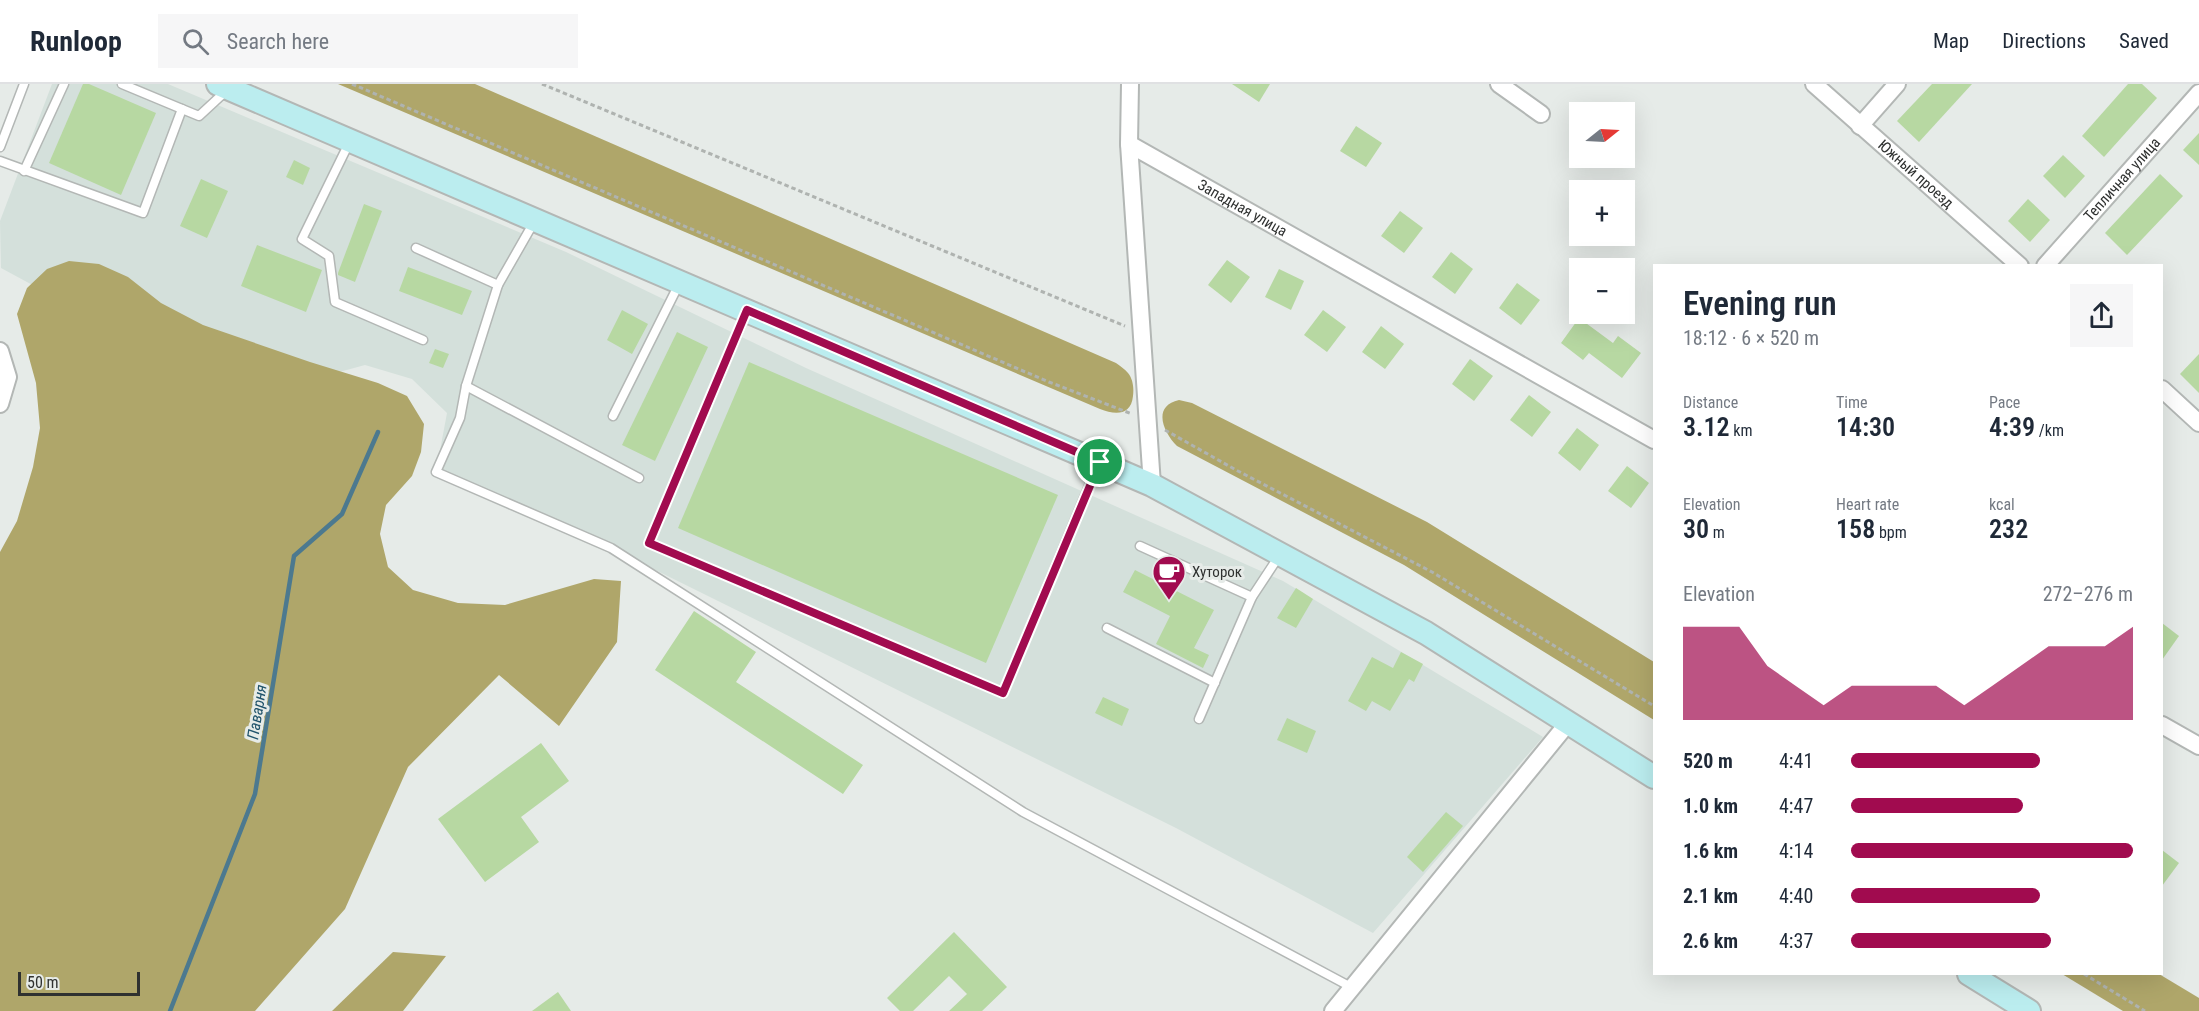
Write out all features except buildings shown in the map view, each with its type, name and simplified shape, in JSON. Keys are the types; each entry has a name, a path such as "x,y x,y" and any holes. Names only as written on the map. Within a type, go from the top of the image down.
{"street":[{"path":"1130,84 1129,144 1152,485"},
{"path":"1499,84 1541,114"},
{"name":"Южный проезд","path":"1814,84 2018,264"},
{"path":"1860,126 1897,84"},
{"path":"223,86 1152,485 1426,633 1653,776"},
{"name":"Тепличная улица","path":"2047,264 2199,93"},
{"name":"Западная улица","path":"1129,144 1653,439"},
{"path":"0,351 8,377 0,404"},
{"path":"2163,391 2199,423"},
{"path":"1344,1002 1568,723"},
{"path":"2163,725 2199,746"},
{"path":"1971,975 2029,1011"}],"lane":[{"path":"0,147 24,84"},
{"path":"24,171 64,84"},
{"path":"122,84 199,116 223,86"},
{"path":"0,161 143,213 182,109"},
{"path":"350,140 302,239 330,256 335,302 423,340"},
{"path":"536,219 498,285 466,386 460,418 436,472 611,548 1023,812 1344,1002"},
{"path":"416,248 498,285"},
{"path":"613,416 680,281"},
{"path":"747,310 649,543 1003,693 1100,462"},
{"path":"466,386 639,478"},
{"path":"1140,546 1252,597"},
{"path":"1199,719 1252,597 1281,553"},
{"path":"1107,627 1215,683"}],"path":[{"path":"352,84 1049,382 1148,420 1236,470 1432,572 1653,705"},
{"path":"542,84 1142,333"},
{"path":"2086,975 2145,1011"}],"shaded area":[{"path":"52,84 168,84 566,252 806,368 1283,581 1543,737 1373,933 1176,828 611,548 436,472 447,413 412,379 365,365 239,399 1,268 0,221"},
{"path":"338,84 475,84 1116,363 1131,378 1132,403 1126,410 1117,413 1100,409"},
{"path":"69,261 99,264 128,277 161,303 203,325 378,383 407,396 424,424 421,452 412,476 386,505 380,534 388,567 413,590 458,603 505,605 594,579 621,581 617,642 559,726 499,675 408,767 345,909 255,1011 0,1011 0,552 17,521 33,467 40,428 36,383 17,314 27,288 47,269"},
{"path":"1179,400 1192,403 1427,522 1653,661 1653,719 1404,565 1177,446 1164,427 1163,420 1165,408"},
{"path":"393,952 446,956 403,1011 332,1011"},
{"path":"2064,975 2161,975 2199,998 2199,1011 2123,1011"}],"waterway":[{"name":"Паварня","path":"170,1011 255,794 294,556 342,514 378,432"}],"place":[{"name":"Хуторок","path":"1169,601"}],"route":[{"path":"747,310 1100,462 1003,693 649,543 747,310"}]}
